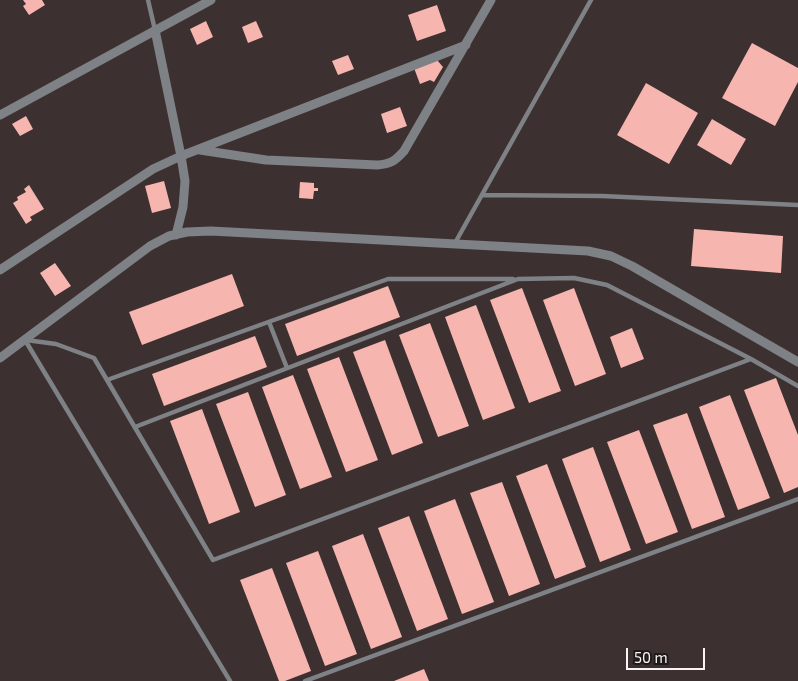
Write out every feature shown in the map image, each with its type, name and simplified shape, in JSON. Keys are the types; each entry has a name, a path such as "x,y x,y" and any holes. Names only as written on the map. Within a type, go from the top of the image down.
{"street":[{"path":"0,115 211,0"},
{"path":"198,149 266,160 388,164 397,159 404,150 491,0"},
{"path":"155,30 185,182 183,207 176,235"},
{"path":"0,270 153,169 198,149 466,44"},
{"path":"0,358 150,246 169,236 187,232 211,231 588,251 611,256 632,266 798,362"}],"lane":[{"path":"148,0 155,30"},
{"path":"454,244 591,0"},
{"path":"482,195 602,196 798,205"},
{"path":"107,380 388,279 574,278 607,285 751,359 798,386"},
{"path":"134,427 518,279"},
{"path":"269,322 287,368"},
{"path":"25,340 56,344 94,358 213,560 751,359"},
{"path":"25,340 230,681"},
{"path":"305,681 798,499"}],"building":[{"path":"23,0 42,0 45,5 29,15 23,6 26,4"},
{"path":"437,5 446,31 417,41 408,15"},
{"path":"206,21 213,37 197,45 190,29"},
{"path":"256,21 263,37 248,43 242,27"},
{"path":"752,43 798,68 798,82 775,126 722,98"},
{"path":"348,55 354,69 338,75 332,61"},
{"path":"437,60 443,67 434,82 430,80 420,84 414,68"},
{"path":"646,83 698,113 669,164 617,135"},
{"path":"400,107 407,126 387,133 381,114"},
{"path":"26,116 33,129 20,136 12,124"},
{"path":"712,119 746,139 731,165 697,145"},
{"path":"164,181 171,208 152,213 145,186"},
{"path":"300,182 314,183 314,188 318,188 318,191 314,191 313,199 299,198"},
{"path":"29,185 44,209 30,217 32,220 26,224 13,203 18,200 17,197 26,192 24,189"},
{"path":"694,229 783,236 781,273 691,266"},
{"path":"55,263 71,286 55,296 40,273"},
{"path":"232,274 244,306 142,345 129,312"},
{"path":"388,286 400,317 297,356 285,324"},
{"path":"522,288 561,391 529,403 490,300"},
{"path":"574,288 606,374 575,386 543,300"},
{"path":"476,305 515,408 483,420 445,317"},
{"path":"430,323 469,426 438,437 399,335"},
{"path":"632,328 644,359 621,368 610,337"},
{"path":"255,336 267,367 164,406 152,374"},
{"path":"385,340 423,443 392,455 353,352"},
{"path":"339,357 378,460 346,472 307,369"},
{"path":"293,375 332,477 300,489 262,387"},
{"path":"776,378 798,435 798,487 784,493 744,390"},
{"path":"248,392 286,495 255,507 216,404"},
{"path":"730,395 770,498 738,510 699,407"},
{"path":"202,409 240,512 209,524 170,421"},
{"path":"687,413 725,517 692,529 653,425"},
{"path":"639,430 678,532 646,544 607,442"},
{"path":"593,447 631,550 600,562 562,459"},
{"path":"547,464 586,567 555,579 516,476"},
{"path":"502,482 540,584 509,596 470,493"},
{"path":"455,499 494,602 462,614 424,511"},
{"path":"409,516 448,619 417,631 378,528"},
{"path":"363,534 402,637 371,649 332,546"},
{"path":"318,551 357,654 325,666 286,563"},
{"path":"272,568 311,671 285,681 279,681 240,580"},
{"path":"424,669 429,681 394,681"}]}
